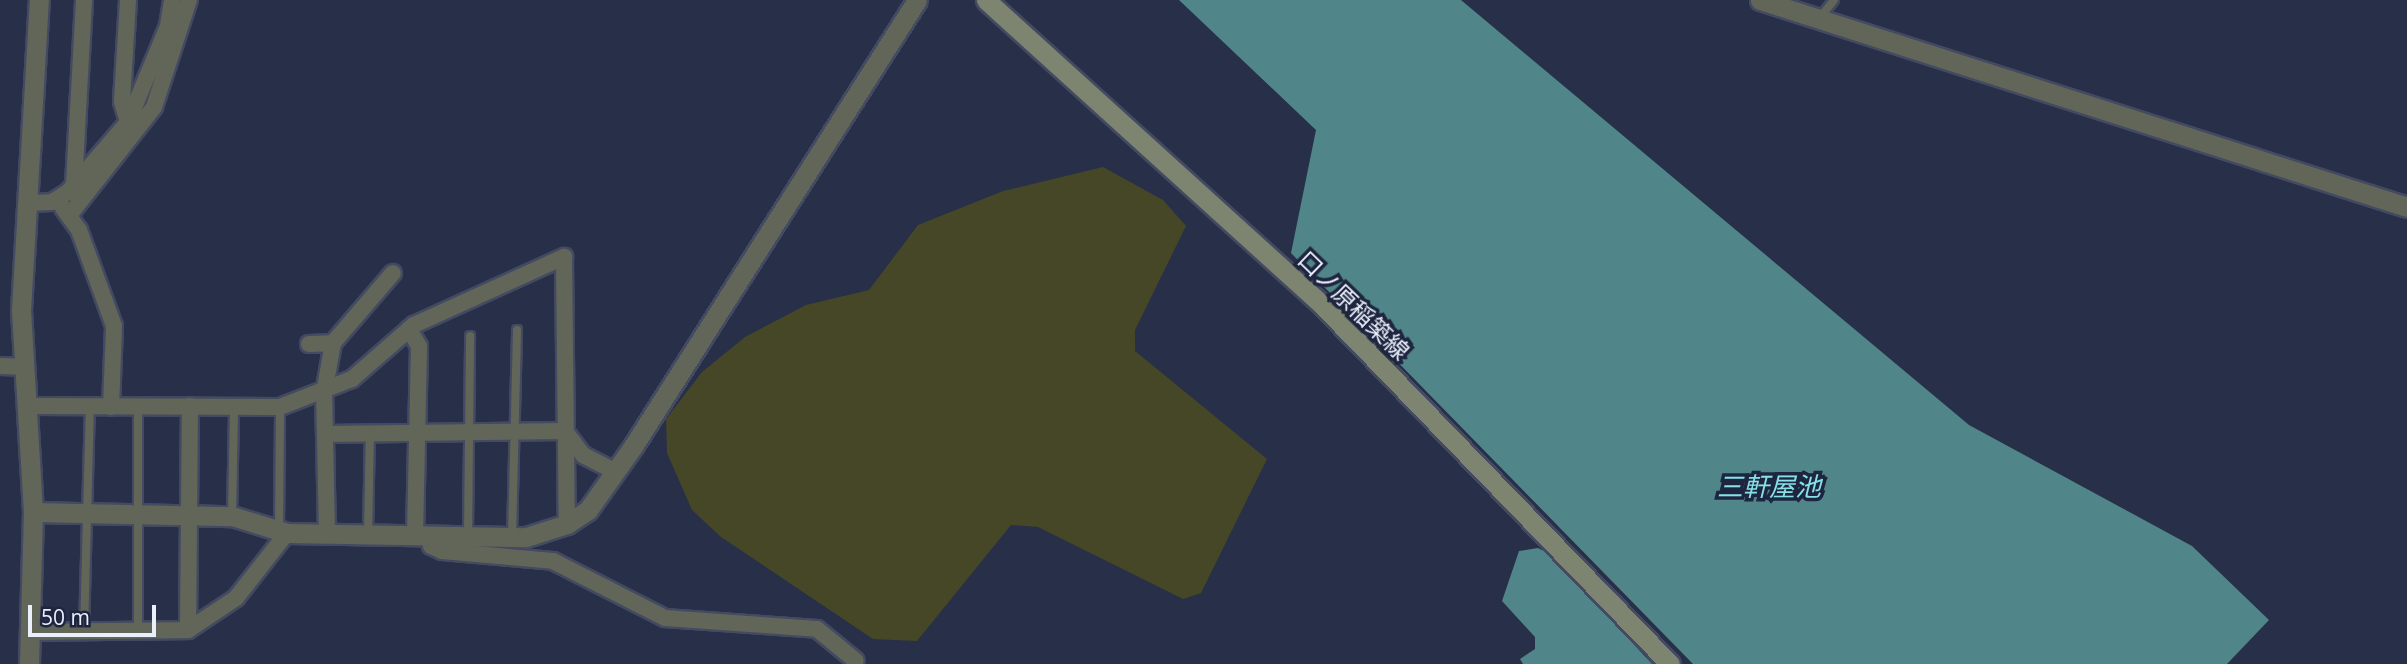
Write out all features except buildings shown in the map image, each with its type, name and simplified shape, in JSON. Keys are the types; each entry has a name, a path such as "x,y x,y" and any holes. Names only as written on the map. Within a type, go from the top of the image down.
{"main road":[{"name":"口ノ原稲築線","path":"986,0 1324,307 1670,664"}],"street":[{"path":"29,664 33,512 29,406 23,368 27,202 39,0"},
{"path":"74,185 84,0"},
{"path":"128,0 122,102 128,121"},
{"path":"52,202 74,185 128,121 168,26 172,0"},
{"path":"71,214 154,107 189,0"},
{"path":"33,512 232,516 283,531 368,534 512,537 567,524 588,510 616,472 916,0"},
{"path":"1760,0 2407,206"},
{"path":"27,202 52,202 71,214 114,326 111,407"},
{"path":"29,406 280,407 324,393 352,379 409,329 533,266 564,257 567,524"},
{"path":"327,533 324,393 333,344 393,273"},
{"path":"409,329 419,346 417,433 422,535 442,551 553,561 665,618 817,629 856,661"},
{"path":"309,344 333,344"},
{"path":"0,366 23,368"},
{"path":"188,630 190,407"},
{"path":"565,431 583,455 616,472"},
{"path":"325,434 565,431"},
{"path":"30,632 188,630 236,598 283,531"}],"lane":[{"path":"1819,19 1834,0"},
{"path":"512,537 517,330"},
{"path":"468,536 470,336"},
{"path":"84,632 90,407"},
{"path":"138,407 138,632"},
{"path":"232,516 234,407"},
{"path":"280,407 283,531"},
{"path":"368,534 370,434"}],"shaded area":[{"path":"1103,167 1163,200 1186,226 1135,330 1135,351 1267,459 1201,593 1183,599 1038,527 1011,525 917,641 873,639 721,537 692,510 667,453 666,419 702,372 745,337 806,305 869,290 918,225 1003,191"}],"water":[{"name":"三軒屋池","path":"1179,0 1461,0 1969,425 2192,546 2269,620 2227,664 1693,664 1291,253 1316,130"},
{"path":"1538,548 1550,554 1652,664 1523,664 1520,659 1535,649 1535,637 1502,601 1519,551"}]}
